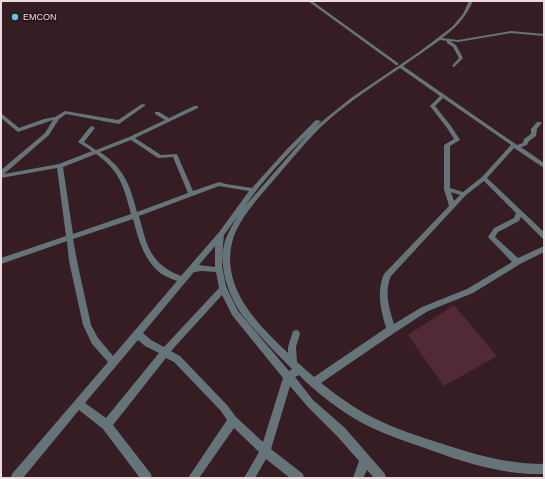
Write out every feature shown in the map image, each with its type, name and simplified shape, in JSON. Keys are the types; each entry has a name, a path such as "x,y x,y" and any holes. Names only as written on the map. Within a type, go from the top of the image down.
{"street":[{"path":"310,1 442,96 544,166"},
{"path":"381,478 341,432 310,403 288,376 257,332 244,311 230,278 227,251 232,233 249,205 320,125 429,44 450,25 462,10 466,1"},
{"path":"429,44 439,39 460,21 471,1"},
{"path":"439,39 458,42 511,32 544,34"},
{"path":"448,41 455,46 461,58 454,66"},
{"path":"16,478 222,233 253,190 315,123 358,90 399,65"},
{"path":"442,96 432,106 449,127 457,140 447,145 447,189 452,207"},
{"path":"1,175 47,134 57,118 65,112 119,122 144,105"},
{"path":"1,175 60,166 94,151 131,138 168,119 196,107"},
{"path":"157,113 168,119"},
{"path":"1,115 18,130 46,120 57,118"},
{"path":"391,330 383,299 385,280 388,274 464,194 484,178 516,146 525,144 526,140 534,135 534,129 539,123"},
{"path":"92,128 81,142 113,165 120,174 136,215 146,252 159,269 182,280"},
{"path":"131,138 160,156 175,155 191,194"},
{"path":"60,166 71,236 73,261 86,325 95,341 113,362"},
{"path":"484,178 544,236"},
{"path":"1,260 136,215 219,184 253,190"},
{"path":"447,189 464,194"},
{"path":"517,262 491,237 496,230 518,219 519,213"},
{"path":"222,233 219,250 223,289 235,313 296,367 336,399 370,421 408,437 482,463 522,470 544,469"},
{"path":"315,382 391,330 438,302 470,291 517,262 544,249"},
{"path":"191,269 208,268 220,270"},
{"path":"107,425 165,352 223,289"},
{"path":"137,334 148,343 177,359 224,408 233,420 266,451 299,478"},
{"path":"296,334 292,347 296,367"},
{"path":"249,478 266,451 288,376 296,367"},
{"path":"79,404 107,425 147,478"},
{"path":"193,478 233,420"},
{"path":"358,478 365,460"}],"shaded area":[{"path":"454,305 497,356 444,386 408,335"}],"place":[{"name":"EMCON","path":"15,17"}]}
